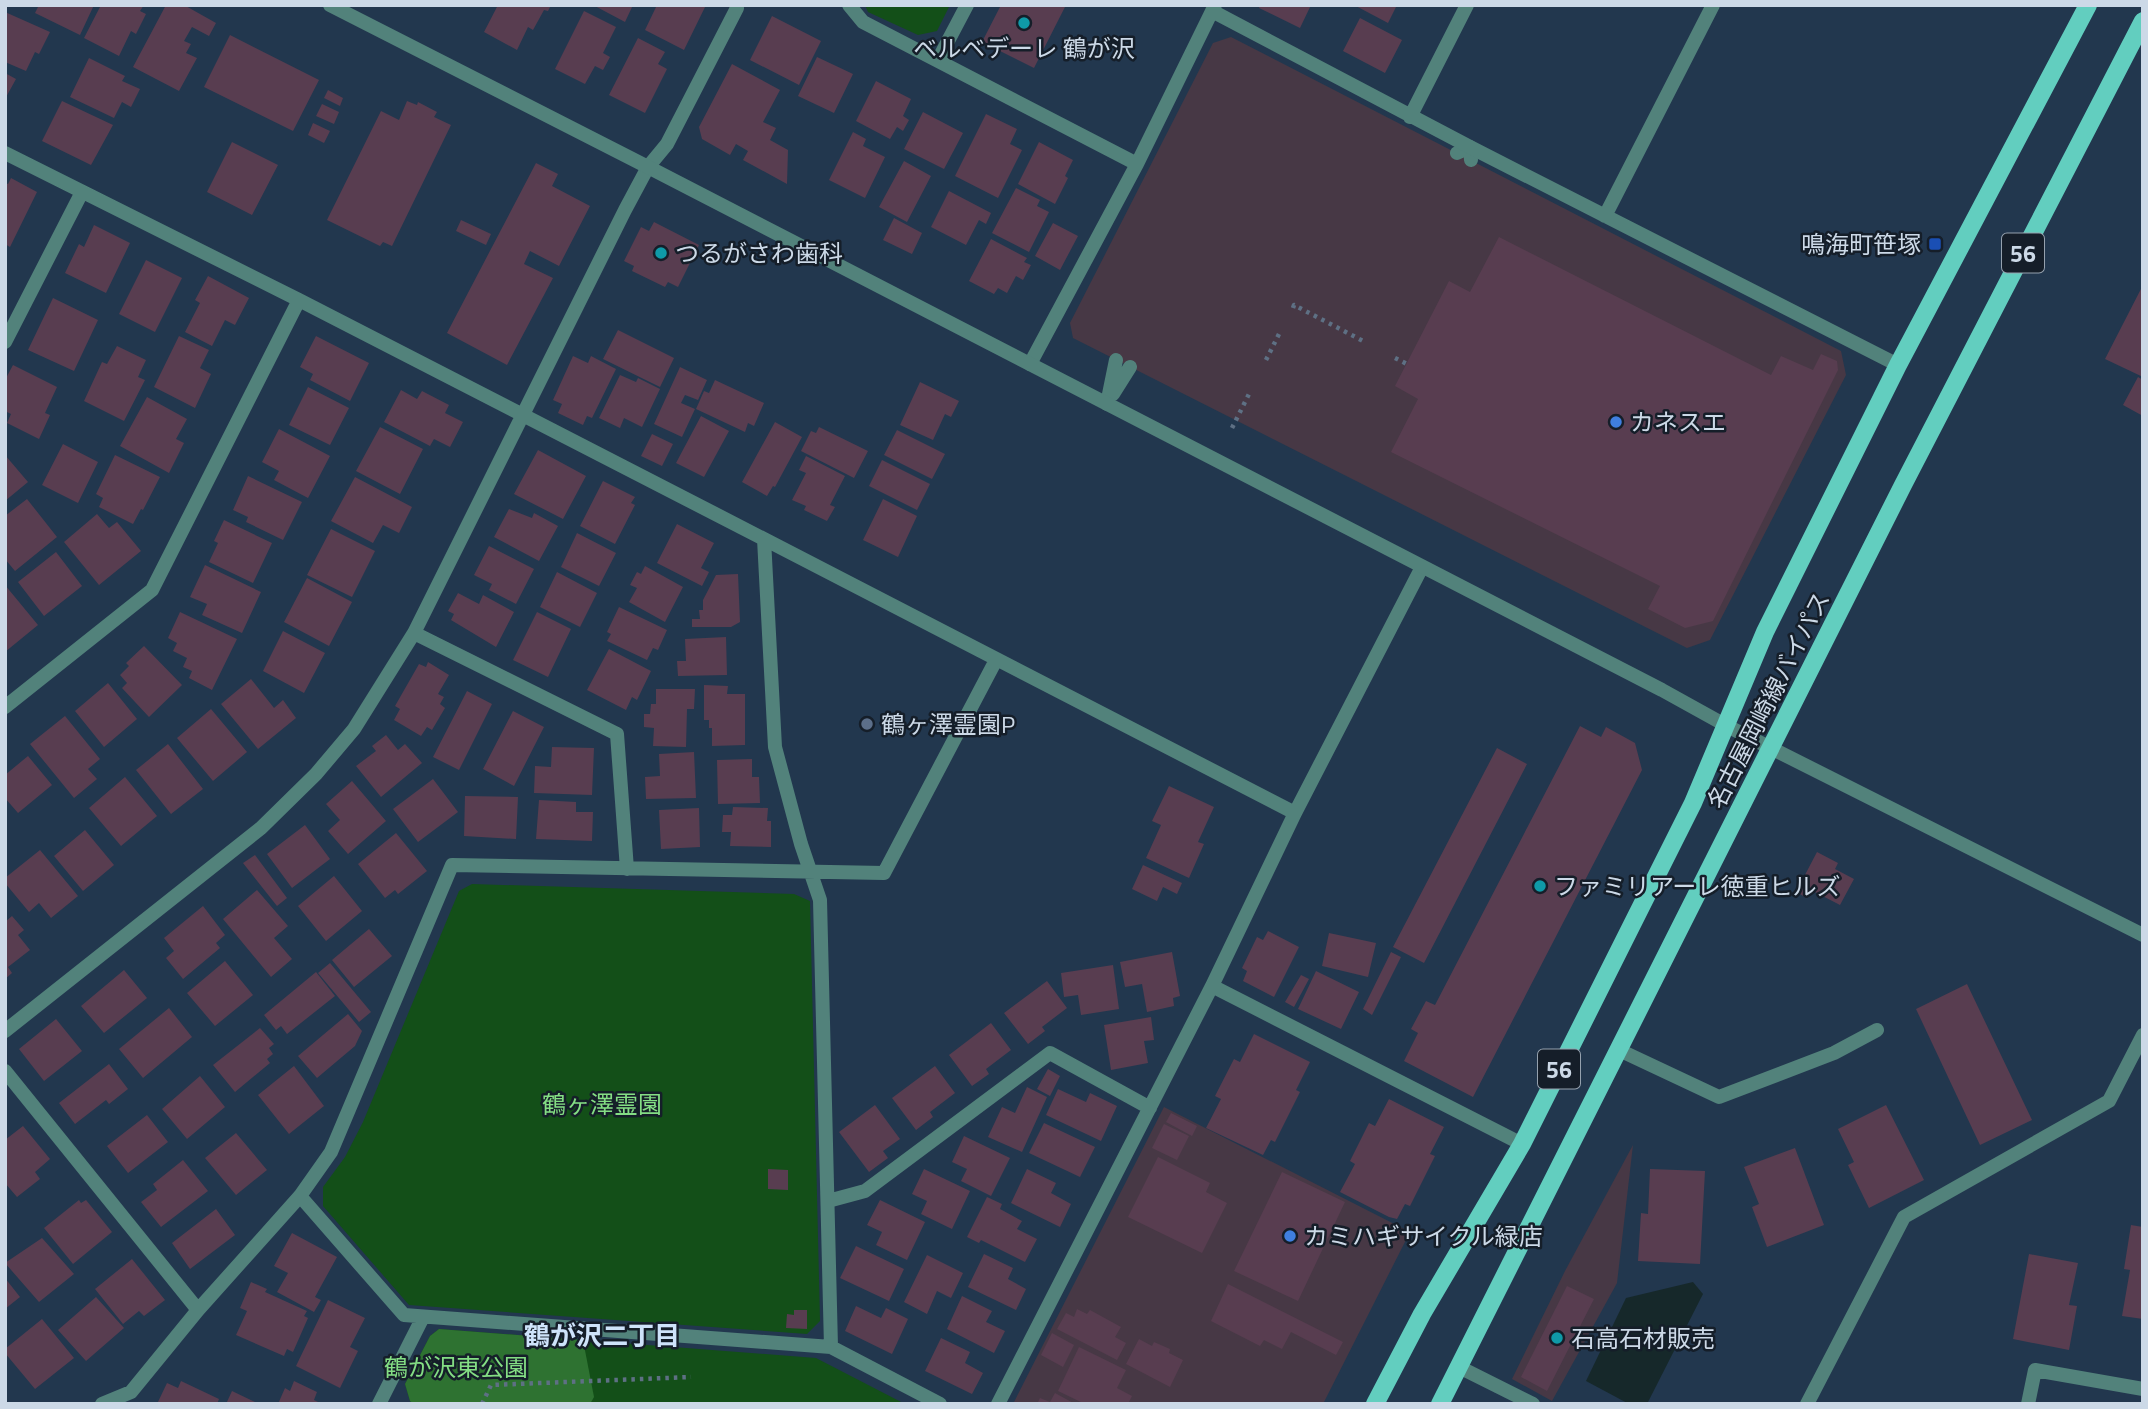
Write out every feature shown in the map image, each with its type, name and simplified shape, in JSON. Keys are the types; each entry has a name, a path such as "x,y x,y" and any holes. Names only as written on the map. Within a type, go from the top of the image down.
{"main road":[{"name":"56","path":"1898,365 2088,5"},
{"name":"名古屋岡崎線バイパス","path":"1440,1404 1909,473 2143,21"},
{"name":"名古屋岡崎線バイパス","path":"1375,1404 1423,1314 1522,1144 1693,803 1765,632 1898,365"}],"street":[{"path":"330,5 1662,690 1727,726 2143,934"},
{"path":"5,1031 261,828 316,774 354,729 414,633 648,167 667,144 737,8 736,5"},
{"path":"849,5 863,22 1137,164"},
{"path":"938,60 967,5"},
{"path":"1410,117 1467,5"},
{"path":"1605,216 1713,5"},
{"path":"1030,364 1137,164 1213,8 1410,117 1466,154 1605,216 1898,365"},
{"path":"5,153 299,300 1295,813"},
{"path":"5,342 82,192"},
{"path":"5,707 152,590 299,300"},
{"path":"1107,404 1123,363"},
{"path":"764,539 775,747 820,900 831,1347"},
{"path":"998,1404 1212,986 1295,813 1422,567"},
{"path":"414,633 617,734 627,869"},
{"path":"102,1404 131,1392 198,1310 300,1196 331,1152 452,865 884,873 996,660"},
{"path":"1212,986 1522,1144"},
{"path":"1619,1050 1719,1097 1834,1053 1877,1030"},
{"path":"1807,1404 1904,1217 2109,1101 2143,1035"},
{"path":"828,1201 864,1191 1050,1053 1150,1108"},
{"path":"5,1071 198,1310"},
{"path":"300,1196 404,1315 831,1347 940,1404"},
{"path":"379,1404 423,1317"},
{"path":"1459,1367 1533,1404"},
{"path":"2028,1404 2035,1370 2143,1389"}],"path":[{"path":"1293,308 1294,305 1366,342"},
{"path":"1266,360 1279,334"},
{"path":"1395,358 1407,364"},
{"path":"1232,428 1250,392"},
{"path":"482,1404 491,1385 691,1377"}],"shaded area":[{"path":"1231,37 1841,351 1846,375 1710,640 1687,648 1073,338 1070,323 1213,43"},
{"path":"1164,1107 1410,1232 1323,1404 1013,1404"},
{"path":"1633,1145 1617,1283 1552,1401 1512,1379 1565,1271"},
{"path":"1693,1282 1703,1294 1647,1404 1629,1404 1586,1381 1626,1298"}],"green space":[{"path":"865,5 950,5 937,31 918,35 868,12"},
{"name":"鶴ヶ澤霊園","path":"472,884 794,894 810,901 820,1321 807,1334 409,1305 323,1206 323,1187 345,1157 363,1122 459,891"},
{"name":"鶴が沢東公園","path":"439,1329 816,1358 905,1404 414,1404 410,1401 405,1384 430,1336"},
{"path":"439,1329 583,1340 594,1397 590,1404 414,1404 410,1401 405,1384 430,1336"}],"building":[{"path":"39,5 94,5 80,35 35,13"},
{"path":"101,5 144,5 140,11 146,14 136,34 131,31 119,56 84,38"},
{"path":"166,5 184,5 216,23 209,36 192,27 184,41 191,44 186,53 197,58 179,91 133,67"},
{"path":"498,5 551,5 548,11 544,10 533,30 528,27 517,50 484,32"},
{"path":"593,5 633,5 625,22"},
{"path":"657,5 706,5 684,50 645,30"},
{"name":"ベルベデーレ 鶴が沢","path":"1001,5 1066,5 1034,68 982,42"},
{"path":"1260,5 1311,5 1300,28 1259,8"},
{"path":"1354,5 1397,5 1388,23"},
{"path":"584,11 616,27 603,53 610,57 603,70 595,66 585,84 555,69"},
{"path":"5,12 50,32 39,54 35,52 26,71 5,62"},
{"path":"772,16 821,41 799,85 750,60"},
{"path":"1360,18 1402,40 1385,73 1343,51"},
{"path":"230,35 319,80 293,131 204,87"},
{"path":"638,38 665,52 658,64 667,69 645,113 609,95"},
{"path":"817,57 853,74 834,113 798,96"},
{"path":"89,58 125,76 122,81 140,89 131,107 122,102 114,118 70,97"},
{"path":"732,64 780,90 763,122 776,128 770,140 788,150 787,184 743,160 748,151 736,144 730,155 702,139 699,127"},
{"path":"5,73 16,79 5,99"},
{"path":"876,81 911,99 903,116 909,120 903,131 897,127 890,139 856,121"},
{"path":"328,90 343,98 340,106 324,98"},
{"path":"62,101 113,125 91,165 42,141"},
{"path":"407,101 417,105 418,102 437,112 434,117 451,125 392,246 383,242 380,246 327,220 381,111 399,120"},
{"path":"322,104 339,112 334,124 316,116"},
{"path":"923,112 963,133 944,169 904,149"},
{"path":"986,114 1017,129 1010,144 1022,150 998,198 955,176"},
{"path":"313,123 330,131 324,143 308,135"},
{"path":"853,132 866,139 863,146 885,157 865,198 829,180"},
{"path":"232,142 278,165 252,215 207,192"},
{"path":"1039,142 1073,160 1065,176 1068,178 1055,204 1018,184"},
{"path":"904,161 931,176 907,222 879,207"},
{"path":"536,163 558,174 552,186 590,206 559,266 530,251 524,264 553,278 507,365 447,333"},
{"path":"11,178 37,192 10,247 5,244 5,183 8,184"},
{"path":"1016,188 1040,200 1037,206 1049,212 1029,252 992,233"},
{"path":"949,191 991,213 986,224 979,220 966,245 931,227"},
{"path":"894,218 922,233 912,254 883,240"},
{"path":"461,220 491,234 486,245 456,231"},
{"name":"つるがさわ歯科","path":"654,222 699,245 678,287 668,282 665,287 632,271 634,266 624,261 641,227 649,231"},
{"path":"1053,223 1078,236 1060,270 1035,256"},
{"path":"94,225 130,243 106,293 65,273 79,244 84,247"},
{"path":"1499,237 1771,375 1781,356 1813,370 1821,354 1837,361 1838,370 1713,621 1685,628 1648,609 1660,586 1391,452 1418,399 1395,386 1449,281 1470,292"},
{"path":"991,239 1027,258 1024,262 1031,265 1023,280 1016,276 1007,293 998,288 994,294 969,281"},
{"path":"146,260 182,278 155,332 119,314"},
{"path":"208,276 249,298 235,325 225,320 212,346 185,332 200,303 195,300"},
{"path":"2143,285 2143,377 2105,359"},
{"path":"53,298 98,320 74,371 28,350"},
{"path":"618,330 674,358 660,387 603,359"},
{"path":"179,336 209,350 200,368 211,374 195,408 154,387"},
{"path":"316,336 369,363 350,401 310,380 313,374 300,367"},
{"path":"117,346 146,360 138,377 145,380 124,421 84,401 102,362 107,364"},
{"path":"573,356 588,363 591,356 616,369 592,418 587,416 583,425 558,413 562,404 553,400"},
{"path":"13,365 57,387 45,413 50,415 39,439 7,423 11,414 5,411 5,380"},
{"path":"680,367 707,380 698,400 685,395 681,403 695,409 682,437 654,424"},
{"path":"620,375 636,382 638,378 660,389 642,427 624,418 620,428 599,418"},
{"path":"2138,377 2143,380 2143,416 2123,405"},
{"path":"715,380 764,403 754,426 748,423 745,432 696,409 704,391 709,393"},
{"path":"920,382 959,401 951,417 945,414 933,440 900,425"},
{"path":"308,387 349,408 330,445 289,425"},
{"path":"401,390 417,399 422,391 449,405 445,413 463,422 450,447 434,439 430,446 384,422"},
{"path":"147,397 187,419 176,439 184,443 169,473 120,446"},
{"path":"701,416 729,431 704,477 676,463"},
{"path":"775,422 802,437 775,487 773,486 767,496 742,482"},
{"path":"380,427 423,449 400,494 356,471"},
{"path":"819,427 868,451 854,478 801,451 811,431 816,433"},
{"path":"279,429 330,456 308,498 274,480 279,471 262,462"},
{"path":"897,430 945,454 932,479 884,455"},
{"path":"652,434 673,444 662,466 641,456"},
{"path":"63,444 98,462 78,503 42,485"},
{"path":"538,450 586,476 563,519 514,494"},
{"path":"5,455 28,482 5,501"},
{"path":"115,455 160,477 133,524 99,507 103,498 96,494"},
{"path":"806,456 845,476 830,505 835,507 827,521 804,510 806,506 792,500 806,473 799,470"},
{"path":"882,460 930,484 917,510 869,486"},
{"path":"248,476 302,502 283,540 246,522 248,517 233,510"},
{"path":"355,477 412,507 399,533 383,525 373,543 331,521"},
{"path":"603,481 635,497 631,503 635,505 615,544 580,526"},
{"path":"27,499 57,537 15,571 5,559 5,516"},
{"path":"883,499 917,516 898,557 863,540"},
{"path":"509,509 532,518 534,513 558,526 539,561 494,537"},
{"path":"97,514 109,528 117,522 141,551 99,585 64,542"},
{"path":"224,520 272,543 253,583 209,562 218,543 214,541"},
{"path":"677,524 714,543 701,568 709,572 702,586 657,563"},
{"path":"331,529 375,551 352,597 307,575"},
{"path":"577,533 616,553 599,586 561,567"},
{"path":"489,546 534,569 516,604 489,590 492,584 474,575"},
{"path":"56,552 82,586 44,616 18,582"},
{"path":"205,565 261,592 242,633 202,615 207,604 190,597"},
{"path":"645,566 683,587 665,622 629,602 637,588 630,585 637,572 641,574"},
{"path":"557,572 597,593 580,627 540,607"},
{"path":"738,574 740,622 731,627 692,627 692,619 700,619 699,610 703,610 703,600 716,575"},
{"path":"307,578 352,602 329,646 284,622"},
{"path":"5,585 38,625 5,652"},
{"path":"458,593 479,604 483,595 514,612 496,647 451,620 454,614 448,611"},
{"path":"619,607 667,630 658,650 653,648 647,660 607,641 611,634 607,632"},
{"path":"180,612 237,639 212,690 189,678 192,671 183,667 187,658 173,651 177,643 168,638"},
{"path":"537,612 571,629 548,677 513,660"},
{"path":"283,631 325,653 304,693 263,671"},
{"path":"726,637 727,675 678,676 677,661 686,661 685,639"},
{"path":"144,646 182,685 149,717 122,688 127,683 120,675 129,666 126,663"},
{"path":"609,649 651,671 637,700 632,697 626,710 587,690"},
{"path":"428,662 449,675 438,694 444,697 440,704 445,708 432,730 427,727 421,736 394,720 400,709 395,706 419,664 426,667"},
{"path":"251,679 274,708 283,700 296,718 258,749 221,704"},
{"path":"108,683 137,719 104,747 75,711"},
{"path":"704,685 728,686 727,694 745,694 745,745 712,746 712,728 709,728 709,720 704,720"},
{"path":"656,689 695,689 694,709 687,709 686,747 653,746 654,728 644,727 644,714 650,714 651,704 656,704"},
{"path":"467,691 492,704 459,770 433,757"},
{"path":"211,709 247,752 213,781 177,738"},
{"path":"513,711 544,727 514,786 483,769"},
{"path":"65,716 100,759 88,769 97,779 74,798 30,744"},
{"name":"ファミリアーレ徳重ヒルズ","path":"1580,726 1601,737 1606,727 1635,743 1642,770 1473,1097 1404,1061 1418,1033 1411,1029 1426,1001 1435,1005"},
{"path":"386,735 398,750 405,744 422,763 381,797 356,766 376,751 372,746"},
{"path":"168,744 203,789 171,814 136,770"},
{"path":"552,747 594,748 592,795 534,793 535,766 551,767"},
{"path":"1497,748 1527,764 1424,963 1393,947"},
{"path":"694,752 696,798 646,799 645,777 660,776 659,754"},
{"path":"28,756 52,785 18,813 5,798 5,775"},
{"path":"752,759 752,777 759,777 760,803 718,804 717,760"},
{"path":"125,777 157,816 121,846 89,808"},
{"path":"433,779 458,812 418,842 393,809"},
{"path":"352,781 386,821 348,854 328,831 340,820 326,804"},
{"path":"1169,786 1214,807 1198,842 1204,844 1189,878 1146,858 1161,825 1152,821"},
{"path":"465,796 518,797 516,839 464,836"},
{"path":"539,800 576,802 576,812 593,812 592,841 536,839"},
{"path":"733,807 768,808 771,847 730,846 731,832 722,832 723,815 732,815"},
{"path":"699,808 700,847 661,849 659,810"},
{"path":"305,825 330,859 292,888 267,854"},
{"path":"85,830 114,865 83,891 54,856"},
{"path":"396,833 427,871 398,894 395,890 385,898 358,864"},
{"path":"40,850 78,896 51,918 39,903 29,912 5,883 5,878"},
{"path":"1817,852 1838,863 1835,869 1854,879 1840,905 1811,890 1807,898 1796,892"},
{"path":"255,855 287,898 277,906 243,863"},
{"path":"1143,865 1182,883 1177,894 1163,887 1157,901 1132,889"},
{"path":"334,876 362,911 326,941 298,906"},
{"path":"257,890 288,926 274,938 292,959 271,977 223,919"},
{"path":"203,906 225,935 216,943 220,948 183,979 166,958 174,951 164,938"},
{"path":"12,916 24,930 18,935 30,950 8,967 12,973 5,979 5,922"},
{"path":"369,929 392,956 354,987 332,960"},
{"path":"1268,931 1299,947 1274,997 1243,981 1247,971 1242,968 1257,937 1263,940"},
{"path":"1329,933 1376,943 1368,977 1322,966"},
{"path":"1172,952 1180,996 1173,998 1174,1006 1147,1012 1142,984 1125,987 1120,962"},
{"path":"1391,952 1401,957 1372,1015 1363,1009"},
{"path":"225,961 253,995 215,1026 187,993"},
{"path":"330,963 371,1012 359,1022 318,973"},
{"path":"1113,965 1119,1009 1081,1015 1078,995 1064,997 1061,973"},
{"path":"124,970 147,998 104,1033 81,1006"},
{"path":"1316,971 1359,992 1341,1029 1298,1009"},
{"path":"316,972 335,996 287,1034 281,1026 276,1030 264,1015"},
{"path":"1301,975 1309,979 1294,1007 1285,1002"},
{"path":"1047,981 1067,1008 1042,1027 1045,1031 1028,1044 1004,1013"},
{"path":"1967,984 2032,1120 1980,1145 1916,1009"},
{"path":"169,1008 192,1037 143,1078 119,1049"},
{"path":"348,1014 362,1031 355,1046 317,1078 298,1056"},
{"path":"1151,1017 1154,1040 1144,1041 1148,1063 1111,1070 1104,1025"},
{"path":"56,1019 82,1051 44,1081 19,1049"},
{"path":"991,1023 1011,1050 986,1069 989,1074 972,1086 949,1055"},
{"path":"260,1028 274,1044 269,1048 273,1054 267,1059 270,1063 235,1092 213,1065"},
{"path":"1254,1034 1310,1062 1296,1090 1300,1092 1275,1142 1271,1140 1263,1155 1206,1128 1221,1099 1215,1096 1234,1059 1240,1062"},
{"path":"109,1064 128,1089 109,1104 106,1100 75,1124 59,1103"},
{"path":"294,1066 324,1106 289,1134 258,1095"},
{"path":"935,1066 955,1093 930,1112 933,1117 916,1130 892,1098"},
{"path":"1048,1069 1060,1076 1050,1096 1037,1089"},
{"path":"200,1076 225,1107 187,1139 162,1109"},
{"path":"1027,1087 1047,1097 1022,1152 988,1137 1002,1107 1015,1113"},
{"path":"1058,1089 1086,1102 1090,1093 1117,1106 1101,1141 1046,1115"},
{"path":"1389,1099 1444,1127 1430,1154 1435,1156 1410,1206 1405,1204 1397,1219 1340,1192 1355,1164 1350,1161 1369,1123 1375,1126"},
{"path":"875,1105 900,1139 883,1151 888,1158 869,1172 839,1132"},
{"path":"1886,1105 1924,1180 1869,1208 1848,1165 1854,1162 1838,1129"},
{"path":"1171,1113 1197,1126 1192,1136 1166,1122"},
{"path":"147,1115 168,1142 128,1173 107,1146"},
{"path":"1044,1123 1095,1147 1080,1177 1029,1153"},
{"path":"1164,1124 1189,1136 1177,1160 1152,1148"},
{"path":"23,1126 50,1159 35,1172 40,1179 17,1197 5,1183 5,1140"},
{"path":"236,1133 267,1170 236,1195 205,1158"},
{"path":"964,1136 1010,1158 991,1196 961,1181 967,1169 952,1162"},
{"path":"1795,1148 1824,1225 1767,1247 1752,1207 1759,1204 1744,1167"},
{"path":"1158,1157 1210,1183 1206,1192 1227,1203 1202,1253 1128,1217"},
{"path":"183,1160 208,1191 161,1227 141,1202 157,1190 153,1184"},
{"path":"768,1169 788,1170 788,1190 768,1189"},
{"path":"924,1169 970,1191 952,1229 921,1214 927,1201 912,1194"},
{"path":"1027,1169 1056,1183 1051,1193 1071,1204 1060,1227 1011,1203"},
{"path":"1650,1169 1705,1171 1700,1264 1638,1261 1641,1213 1648,1214"},
{"name":"カミハギサイクル緑店","path":"1282,1172 1345,1202 1298,1301 1234,1271"},
{"path":"987,1197 1002,1204 1000,1209 1022,1221 1017,1229 1037,1239 1025,1262 981,1240 979,1243 967,1237"},
{"path":"79,1200 81,1203 86,1200 112,1232 73,1264 44,1228"},
{"path":"880,1200 925,1222 907,1260 876,1245 882,1232 867,1225"},
{"path":"216,1209 235,1235 190,1269 172,1243"},
{"path":"2131,1225 2143,1227 2143,1319 2122,1316 2130,1270 2124,1269"},
{"path":"292,1233 337,1257 315,1297 321,1300 314,1312 277,1292 288,1273 274,1266"},
{"path":"42,1238 74,1274 39,1302 5,1263"},
{"path":"856,1246 904,1269 889,1301 840,1278"},
{"path":"984,1254 1013,1268 1008,1279 1026,1289 1016,1310 968,1287"},
{"path":"2029,1254 2078,1263 2069,1305 2077,1306 2069,1350 2013,1339"},
{"path":"927,1255 963,1273 951,1298 937,1291 927,1314 904,1302"},
{"path":"132,1259 165,1300 144,1316 139,1311 123,1324 95,1289"},
{"path":"5,1278 20,1297 5,1309"},
{"path":"251,1282 267,1289 265,1292 307,1311 304,1316 308,1318 293,1352 287,1349 284,1356 236,1335 247,1311 240,1308"},
{"path":"1228,1284 1343,1342 1336,1355 1291,1332 1282,1349 1264,1340 1260,1346 1211,1321"},
{"name":"石高石材販売","path":"1567,1286 1594,1299 1547,1391 1521,1377"},
{"path":"962,1296 992,1311 986,1322 1005,1331 994,1353 947,1329"},
{"path":"96,1297 124,1328 86,1361 58,1330"},
{"path":"328,1300 365,1318 350,1347 358,1351 340,1388 296,1366"},
{"path":"856,1306 881,1318 886,1308 908,1319 892,1354 845,1331"},
{"path":"1077,1309 1087,1314 1090,1310 1121,1327 1115,1337 1126,1343 1117,1360 1057,1329 1066,1313 1074,1317"},
{"path":"794,1310 807,1310 807,1329 786,1328 787,1314 794,1315"},
{"path":"42,1319 74,1358 35,1389 5,1353 5,1349"},
{"path":"1052,1333 1074,1345 1063,1367 1041,1355"},
{"path":"941,1338 970,1352 965,1363 983,1373 972,1394 925,1371"},
{"path":"1139,1339 1152,1346 1154,1342 1170,1349 1169,1353 1183,1360 1170,1387 1126,1364"},
{"path":"1079,1347 1126,1370 1117,1388 1132,1396 1128,1404 1085,1404 1058,1391"},
{"path":"181,1381 219,1399 217,1404 157,1404 167,1383 178,1388"},
{"path":"294,1381 317,1392 314,1400 322,1404 278,1404 285,1388 290,1391"},
{"path":"232,1391 259,1404 226,1404"},
{"path":"1055,1393 1075,1404 1037,1404 1040,1398 1050,1402"}],"place":[{"name":"ベルベデーレ 鶴が沢","path":"1024,23"},
{"name":"鳴海町笹塚","path":"1935,244"},
{"name":"つるがさわ歯科","path":"661,253"},
{"name":"カネスエ","path":"1616,422"},
{"name":"鶴ヶ澤霊園P","path":"867,724"},
{"name":"ファミリアーレ徳重ヒルズ","path":"1540,886"},
{"name":"カミハギサイクル緑店","path":"1290,1236"},
{"name":"石高石材販売","path":"1557,1338"}],"district":[{"name":"鶴が沢二丁目","path":"602,1335"}]}
